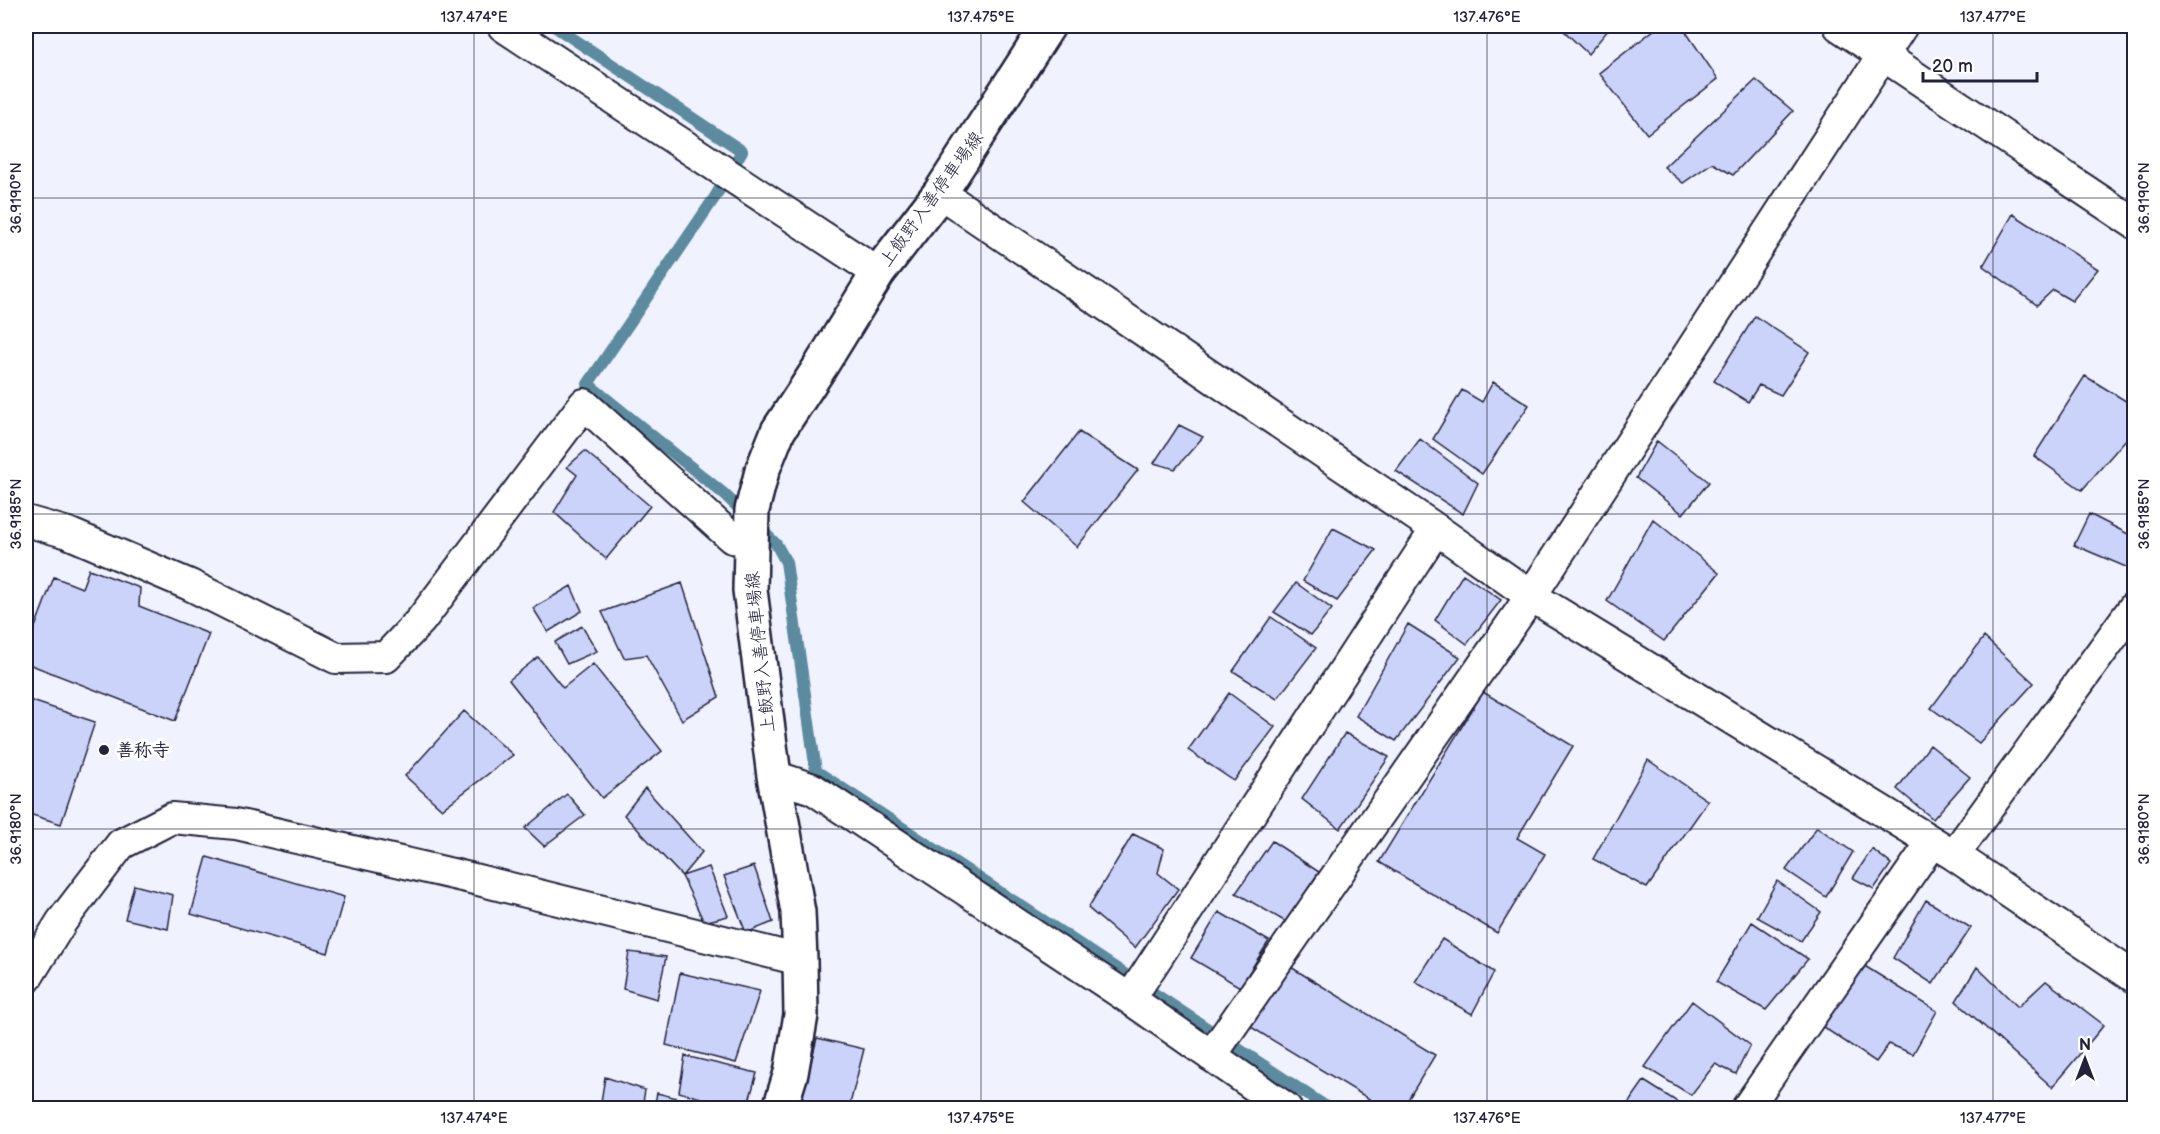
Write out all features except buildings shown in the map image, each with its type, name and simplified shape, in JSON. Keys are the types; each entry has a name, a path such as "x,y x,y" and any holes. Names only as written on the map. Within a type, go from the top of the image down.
{"main road":[{"name":"上飯野入善停車場線","path":"780,1108 791,1073 801,1015 798,912 774,776 750,590 752,510 762,471 778,430 820,368 878,273 939,193 1048,26"}],"street":[{"path":"504,26 878,273"},
{"path":"1839,26 2134,223"},
{"path":"1211,1056 1532,596 1902,26"},
{"path":"939,193 1532,596 1943,848 2134,977"},
{"path":"26,521 68,533 190,585 336,658 386,657 421,620 584,404 732,538 751,540"},
{"path":"1130,999 1436,529"},
{"path":"1747,1108 1943,848 2134,607"},
{"path":"774,776 813,789 1130,999 1286,1108"},
{"path":"26,979 62,921 121,844 172,818 236,824 481,881 800,960"}],"waterway":[{"path":"554,26 742,151 715,197 588,384 724,494 776,544 786,562 816,771 1328,1108"}],"place":[{"name":"善称寺","path":"104,750"}]}
